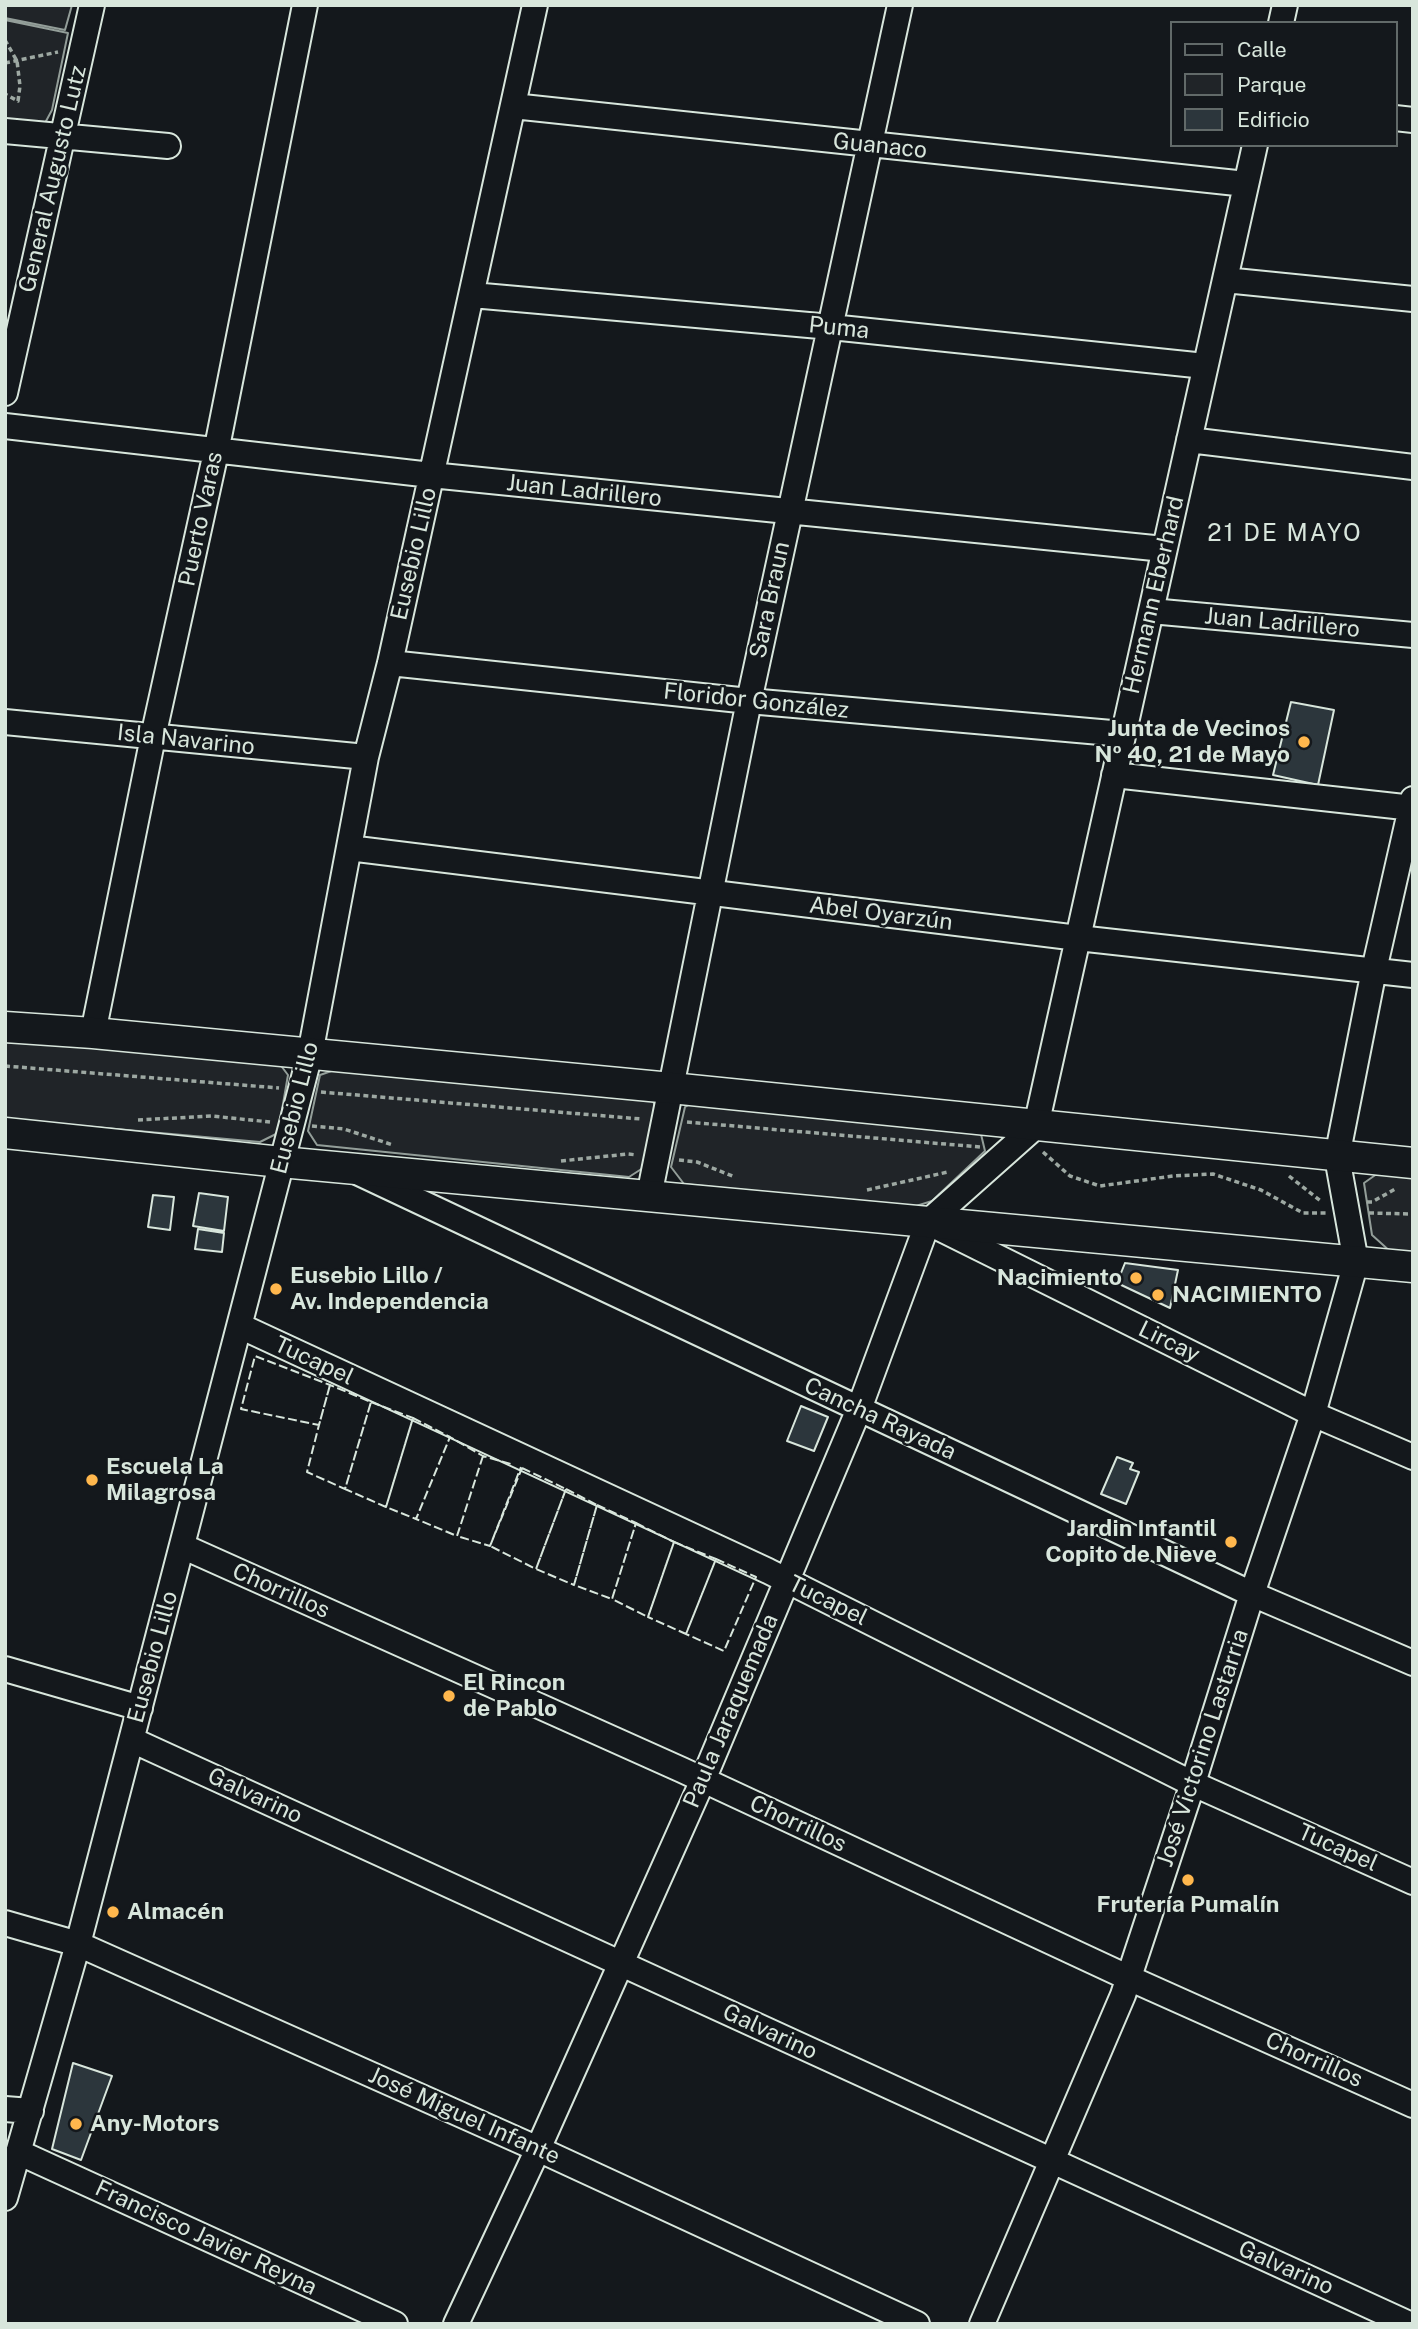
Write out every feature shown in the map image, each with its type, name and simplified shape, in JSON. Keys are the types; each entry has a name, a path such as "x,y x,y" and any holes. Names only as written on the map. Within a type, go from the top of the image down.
{"main road":[{"path":"5,1027 671,1088 1041,1142 1337,1157 1407,1175"},
{"path":"5,1133 281,1162 1413,1268"}],"street":[{"name":"General Augusto Lutz","path":"5,393 92,5"},
{"name":"Puerto Varas","path":"93,1033 153,737 216,452 305,5"},
{"name":"Eusebio Lillo","path":"5,2198 78,1944 310,1054 366,757 390,663 535,5"},
{"name":"Sara Braun","path":"649,1196 749,701 900,5"},
{"name":"Guanaco","path":"513,106 1246,184"},
{"path":"5,131 168,146"},
{"name":"Hermann Eberhard","path":"1041,1142 1078,938 1255,147"},
{"path":"1225,280 1413,299"},
{"name":"Puma","path":"472,295 831,327 1205,366"},
{"name":"Juan Ladrillero","path":"5,426 216,452 1164,550"},
{"path":"1189,440 1413,467"},
{"name":"Juan Ladrillero","path":"1150,611 1413,635"},
{"name":"Floridor González","path":"390,663 749,701 1123,734"},
{"name":"Isla Navarino","path":"5,722 366,757"},
{"path":"1114,775 1412,805 1374,970 1337,1157"},
{"name":"Abel Oyarzún","path":"349,848 1078,938 1413,975"},
{"name":"Paula Jaraquemada","path":"456,2324 538,2149 703,1780 859,1409 928,1222 1010,1150 1041,1142"},
{"name":"José Victorino Lastarria","path":"982,2324 1129,1978 1252,1594 1313,1414 1356,1262 1337,1157"},
{"name":"Cancha Rayada","path":"349,1168 1252,1594 1413,1663"},
{"name":"Lircay","path":"928,1222 1313,1414 1413,1457"},
{"name":"Tucapel","path":"240,1326 786,1580 1193,1783 1413,1882"},
{"name":"Chorrillos","path":"182,1546 703,1780 1129,1978 1413,2105"},
{"path":"5,1670 140,1707"},
{"name":"Galvarino","path":"132,1740 1409,2324"},
{"name":"José Miguel Infante","path":"5,1923 78,1944 538,2149 917,2324"},
{"path":"5,2109 31,2111"},
{"name":"Francisco Javier Reyna","path":"18,2152 395,2324"}],"path":[{"path":"5,40 17,61 20,86 18,101 5,94"},
{"path":"5,63 82,47"},
{"path":"5,1066 1010,1150"},
{"path":"134,1120 212,1116 344,1129 396,1146"},
{"path":"1041,1142 1045,1152 1070,1177 1100,1186 1173,1176 1213,1174 1261,1189 1303,1213 1372,1202 1407,1175"},
{"path":"548,1160 628,1154 696,1162 735,1177"},
{"path":"858,1192 942,1172 982,1174"},
{"path":"1286,1173 1326,1205 1413,1214"}],"green space":[{"path":"5,5 72,5 65,30 5,18"},
{"path":"5,20 68,33 52,110 45,123 5,120"},
{"path":"5,1042 276,1059 288,1075 278,1133 260,1142 5,1119"},
{"path":"340,1068 651,1097 658,1112 646,1166 629,1177 317,1145 308,1131 320,1075"},
{"path":"701,1098 980,1130 985,1151 932,1201 913,1207 684,1184 671,1167 685,1107"},
{"path":"1381,1171 1413,1173 1413,1255 1392,1253 1372,1235 1364,1183"}],"building":[{"name":"Junta de Vecinos Nº 40, 21 de Mayo","path":"1291,702 1334,710 1318,785 1273,775"},
{"path":"199,1193 228,1197 224,1231 193,1226"},
{"path":"153,1195 174,1197 170,1230 148,1227"},
{"path":"198,1229 224,1233 222,1252 195,1249"},
{"name":"NACIMIENTO","path":"1125,1263 1178,1270 1170,1308 1117,1283"},
{"path":"801,1406 828,1417 814,1451 787,1441"},
{"path":"1117,1457 1133,1463 1130,1469 1139,1472 1126,1504 1101,1494"},
{"name":"Any-Motors","path":"73,2063 112,2076 81,2160 52,2149"}],"fence":[{"path":"330,1385 307,1472 345,1489 371,1402 330,1385 255,1356 241,1409 319,1425 330,1385"},
{"path":"371,1402 413,1418 386,1507 345,1489 371,1402"},
{"path":"413,1418 450,1437 416,1519 386,1507 413,1418"},
{"path":"483,1456 457,1536 416,1519 450,1437 483,1456 511,1464"},
{"path":"483,1456 457,1536 490,1546 521,1467"},
{"path":"522,1468 566,1489 536,1569 490,1546 522,1468"},
{"path":"566,1489 597,1505 574,1585 536,1569 566,1489"},
{"path":"597,1505 636,1523 612,1599 574,1585 597,1505"},
{"path":"636,1523 674,1542 648,1617 612,1599 636,1523"},
{"path":"674,1542 716,1559 686,1634 648,1617 674,1542"},
{"path":"716,1559 756,1577 724,1651 686,1634 716,1559"}],"place":[{"name":"Junta de Vecinos Nº 40, 21 de Mayo","path":"1304,742"},
{"name":"Nacimiento","path":"1136,1278"},
{"name":"Eusebio Lillo / Av. Independencia","path":"276,1289"},
{"name":"NACIMIENTO","path":"1158,1295"},
{"name":"Escuela La Milagrosa","path":"92,1480"},
{"name":"Jardin Infantil Copito de Nieve","path":"1231,1542"},
{"name":"El Rincon de Pablo","path":"449,1696"},
{"name":"Frutería Pumalín","path":"1188,1880"},
{"name":"Almacén","path":"113,1912"},
{"name":"Any-Motors","path":"76,2124"}],"district":[{"name":"21 DE MAYO","path":"1285,534"}]}
